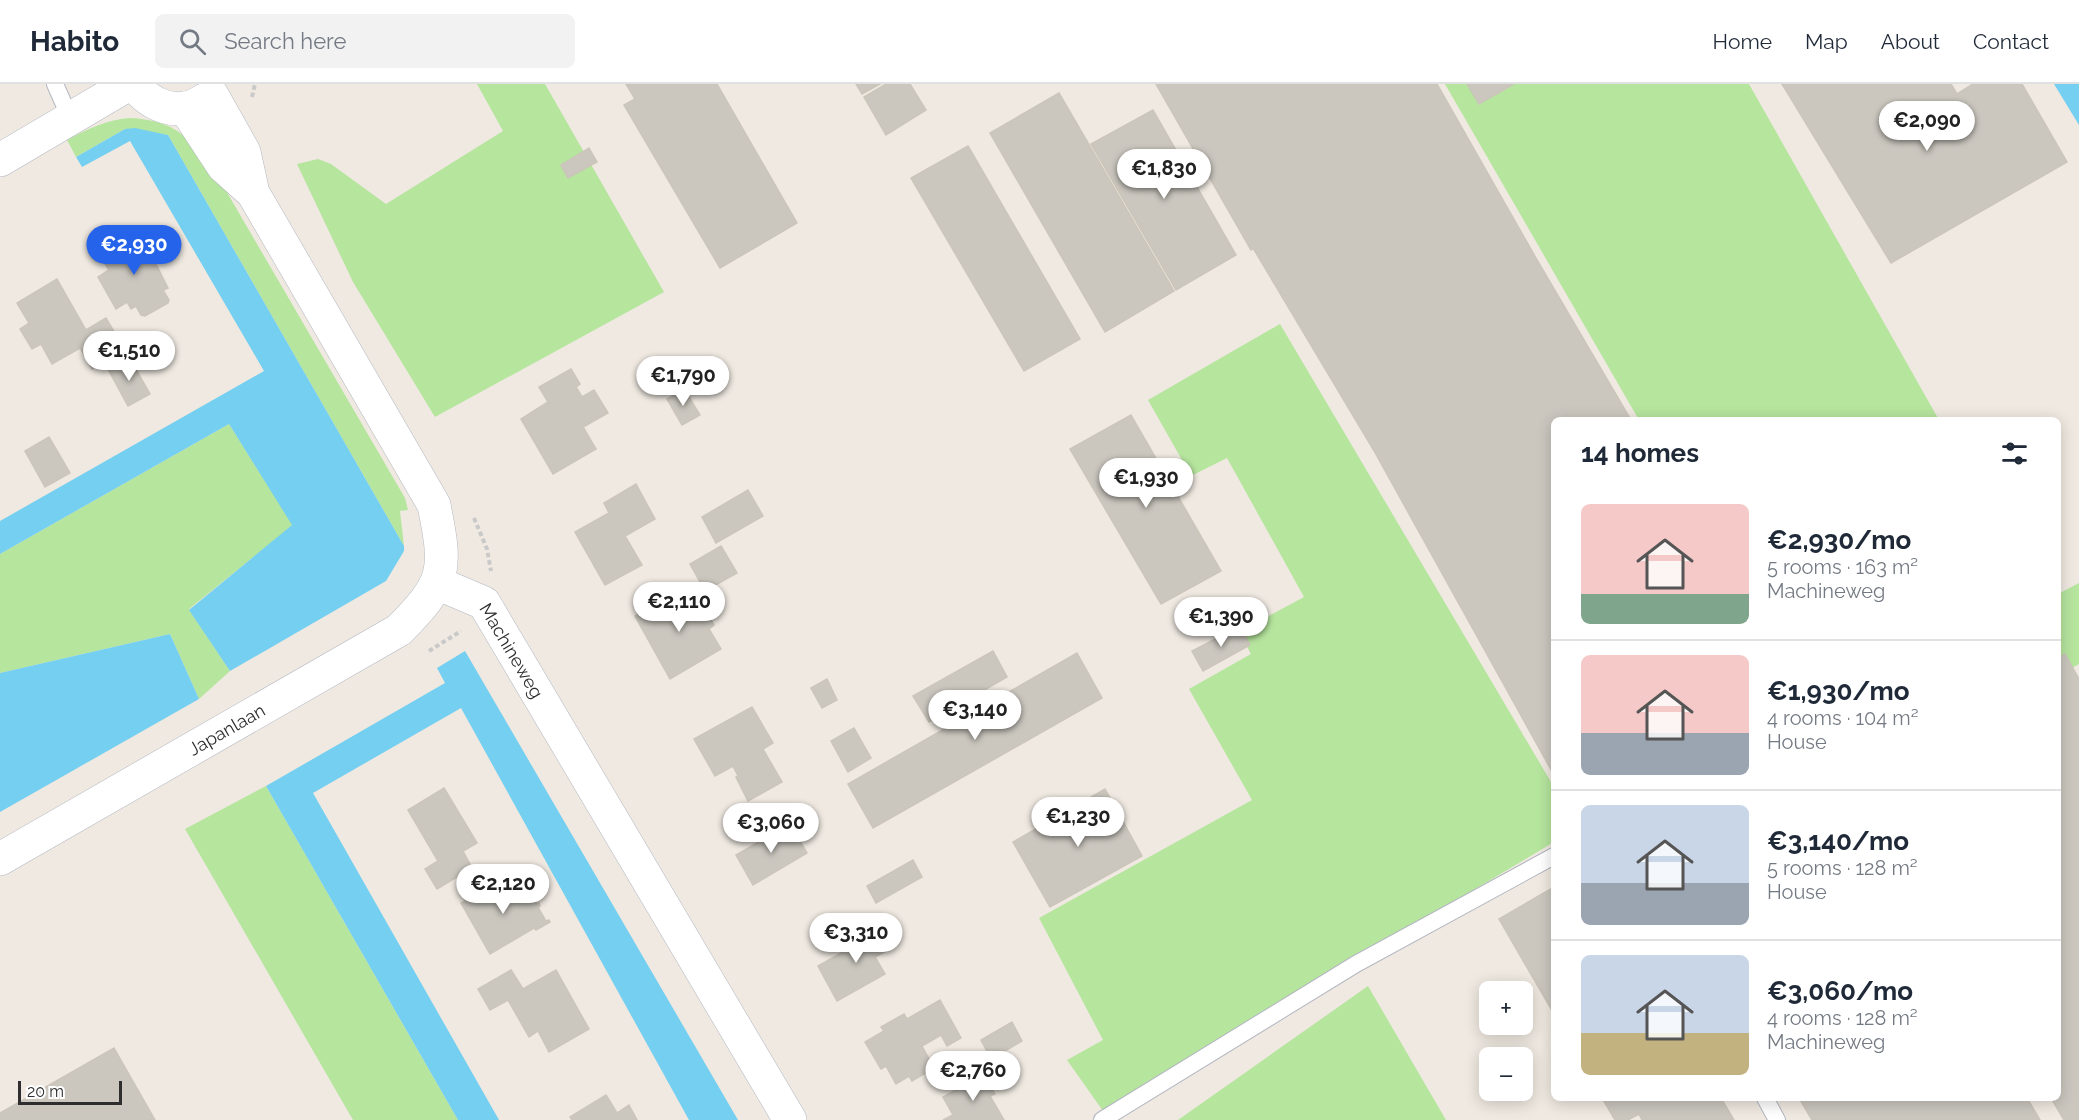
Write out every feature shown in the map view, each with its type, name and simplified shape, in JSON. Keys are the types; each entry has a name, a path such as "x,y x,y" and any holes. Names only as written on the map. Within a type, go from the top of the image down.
{"street":[{"path":"0,160 129,84"},
{"path":"134,84 142,95 154,104 170,109 206,96 244,153 253,194 434,505 441,541 442,561 437,583"},
{"name":"Japanlaan","path":"0,859 399,630 424,606 437,583"},
{"name":"Machineweg","path":"437,583 484,603 790,1120"}],"lane":[{"path":"55,84 70,118"},
{"path":"1102,1120 1356,964 1551,858"},
{"path":"1767,1101 1777,1120"}],"green space":[{"path":"477,84 545,84 664,292 435,417 353,282 297,164 318,159 331,164 386,204 503,131"},
{"path":"1445,84 1749,84 1937,417 1637,417"},
{"path":"130,118 164,124 177,131 197,149 225,189 405,498 408,510 400,511 404,546 168,135 125,129 76,157 67,140 105,123"},
{"path":"1280,324 1551,782 1551,844 1103,1111 1067,1060 1103,1040 1039,918 1252,800 1189,689 1251,654 1239,632 1304,597 1227,458 1191,476 1148,400"},
{"path":"229,424 293,525 189,609 230,671 199,699 170,634 0,673 0,554"},
{"path":"2079,583 2079,664 2061,674 2061,592"},
{"path":"266,786 458,1120 353,1120 185,829"},
{"path":"1368,986 1446,1120 1178,1120"}],"water":[{"path":"2054,84 2079,84 2079,125"},
{"path":"135,128 168,135 404,546 404,551 386,581 230,671 189,610 292,525 229,424 0,554 0,521 264,371 130,141 82,167 76,157 125,129"},
{"path":"170,634 199,699 0,812 0,673"},
{"path":"465,651 738,1120 689,1120 461,708 313,793 499,1120 458,1120 266,786 445,683 437,668"}],"building":[{"path":"626,84 717,84 797,223 720,268 624,105 635,99"},
{"path":"856,84 880,84 862,94"},
{"path":"886,84 910,84 926,110 886,135 864,97"},
{"path":"1156,84 1437,84 1629,417 1551,417 1551,770 1373,449 1253,248 1251,250"},
{"path":"1467,84 1514,84 1479,104"},
{"path":"1782,84 1951,84 1957,94 1973,84 2022,84 2067,162 1891,263"},
{"path":"1059,93 1174,291 1105,332 990,133"},
{"path":"1153,110 1236,255 1176,290 1091,144"},
{"path":"968,146 1080,339 1024,371 911,178"},
{"path":"589,148 597,162 568,178 561,165"},
{"path":"130,231 132,234 136,232 150,252 168,288 163,290 169,300 168,303 145,316 141,315 136,306 131,309 127,302 116,309 98,277 109,270 101,257 118,247 116,243 120,240 118,237"},
{"path":"57,279 86,330 106,318 125,350 92,369 80,348 52,364 41,344 32,349 20,329 29,323 17,303"},
{"path":"129,357 150,394 128,406 108,369"},
{"path":"571,369 580,384 576,387 582,397 594,390 608,413 583,427 596,449 553,474 521,419 548,402 539,387"},
{"path":"684,389 700,415 682,425 667,399"},
{"path":"1131,415 1221,571 1161,604 1070,449"},
{"path":"49,437 70,473 45,487 25,451"},
{"path":"636,484 655,519 625,536 642,565 605,585 575,532 609,513 604,503"},
{"path":"748,490 763,516 716,543 702,517"},
{"path":"721,546 737,573 705,591 690,564"},
{"path":"685,589 697,609 703,606 714,625 709,629 721,649 670,679 635,616"},
{"path":"1240,626 1250,645 1203,671 1192,651"},
{"path":"993,651 1007,677 929,722 913,696"},
{"path":"1077,653 1102,698 873,828 848,784"},
{"path":"2065,654 2079,679 2079,1120 2064,1120 2053,1101 2061,1101 2061,656"},
{"path":"827,679 837,700 822,708 811,688"},
{"path":"752,707 773,743 763,749 782,782 748,801 733,766 715,776 694,739"},
{"path":"854,728 871,758 848,772 831,741"},
{"path":"444,788 477,843 463,851 472,868 437,889 425,869 438,861 408,810"},
{"path":"1105,789 1142,856 1050,907 1013,842"},
{"path":"790,824 807,853 753,885 736,855"},
{"path":"913,860 922,877 876,903 867,886"},
{"path":"499,882 507,896 526,885 537,904 539,903 538,907 546,921 550,922 536,930 534,928 490,954 461,903"},
{"path":"1551,889 1551,1009 1499,919"},
{"path":"875,921 890,949 875,957 885,974 837,1001 818,966 864,940 858,930"},
{"path":"511,970 523,989 556,970 589,1029 549,1052 538,1031 529,1037 508,1000 490,1010 478,989"},
{"path":"940,1000 961,1038 947,1046 941,1035 922,1046 934,1068 912,1081 909,1076 896,1084 886,1066 881,1069 865,1042 884,1031 881,1027 904,1014 907,1019"},
{"path":"1012,1022 1022,1041 991,1059 981,1040"},
{"path":"114,1048 155,1120 0,1120 0,1113"},
{"path":"984,1074 995,1094 990,1096 1004,1120 943,1120 953,1115 943,1097"},
{"path":"606,1095 617,1113 629,1105 637,1120 572,1120 570,1117"},
{"path":"1604,1101 1723,1101 1734,1120 1642,1120 1639,1114 1628,1120 1615,1120"},
{"path":"1801,1101 2029,1101 2040,1120 1812,1120"}]}
